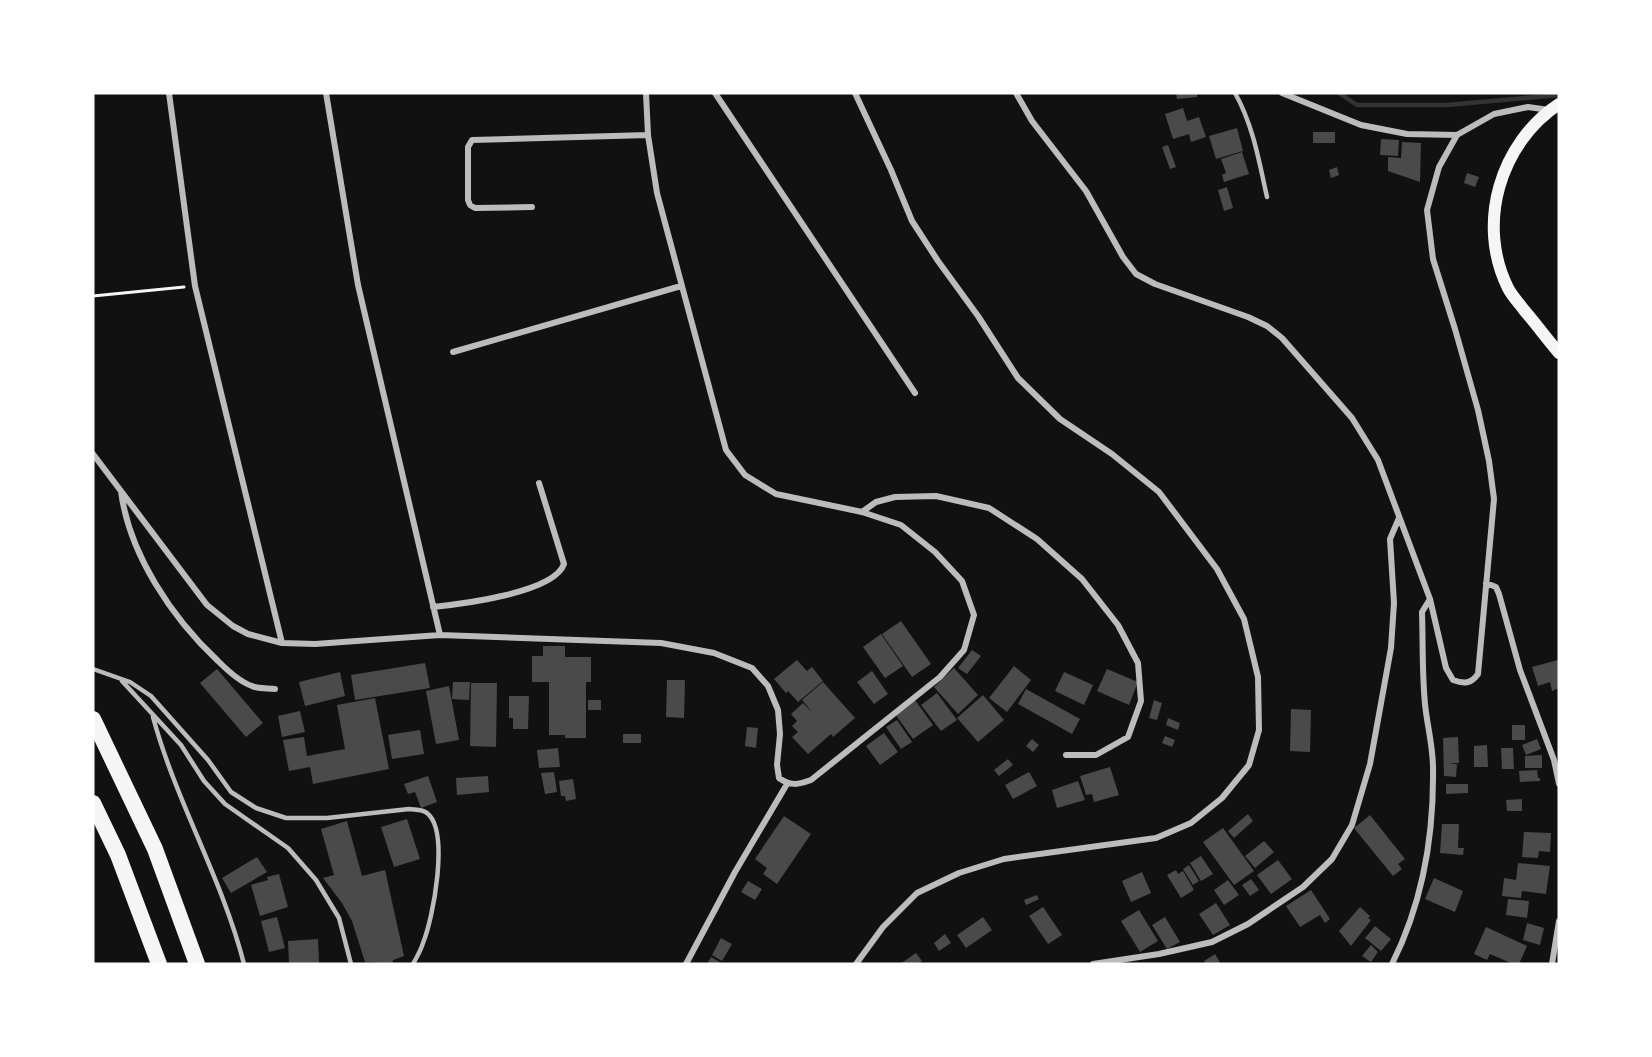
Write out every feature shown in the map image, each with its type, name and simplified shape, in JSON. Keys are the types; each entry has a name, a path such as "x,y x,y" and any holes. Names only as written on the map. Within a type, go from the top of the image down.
{"highway":[{"path":"93,719 155,849 196,964"},
{"path":"93,803 118,855 159,964"}],"main road":[{"path":"1554,107 1524,136 1507,165 1495,199 1494,241 1499,268 1509,290 1559,354"}],"street":[{"path":"169,93 195,286 282,643"},
{"path":"326,93 358,285 440,635"},
{"path":"93,454 207,605 232,626 248,634 282,643 337,643 440,635 661,643 714,653 752,668 768,686 778,710 780,734 777,765 779,778 787,784 798,785 811,780 940,677 964,650 974,615 962,581 935,552 901,525 862,512 776,494 745,475 726,450 657,193 648,135 646,93"},
{"path":"715,93 915,393"},
{"path":"855,93 912,221 1018,378 1060,419 1112,454 1159,492 1217,569 1244,619 1258,676 1259,730 1249,765 1222,798 1191,823 1156,838 1004,859 960,873 917,893 883,927 856,964"},
{"path":"1016,93 1032,121 1086,191 1123,257 1137,274 1155,284 1248,316 1267,326 1282,338 1352,418 1378,460 1430,599 1446,668 1453,680 1467,683 1474,680 1478,674 1494,499 1489,461 1459,341 1433,259 1427,210 1438,166 1457,135 1494,114 1528,107 1554,107"},
{"path":"1282,93 1361,125 1407,134 1457,135"},
{"path":"532,207 475,208 470,205 468,200 468,147 472,140 648,135"},
{"path":"453,352 681,286"},
{"path":"433,607 503,596 542,584 562,570 564,564 539,483"},
{"path":"120,490 124,516 151,576 172,609 200,644 227,670 252,686 275,689"},
{"path":"862,512 876,502 895,497 936,496 989,508 1037,539 1082,579 1118,625 1138,663 1141,701 1128,737 1096,755 1066,755"},
{"path":"1093,964 1159,954 1212,942 1248,924 1303,887 1332,859 1352,825 1370,764 1391,648 1394,603 1390,539 1399,518"},
{"path":"1486,583 1496,587 1499,594 1520,670 1554,760 1559,784"},
{"path":"1392,964 1406,936 1426,867 1433,766 1425,704 1422,612 1430,599"},
{"path":"686,964 735,872 787,784"},
{"path":"1552,964 1559,921"}],"lane":[{"path":"1235,93 1243,106 1250,126 1267,197"},
{"path":"93,669 139,687 151,696 208,760 231,792 256,808 286,818 327,818 409,809 421,810 429,814 439,836 439,859 424,941 413,964"},
{"path":"122,681 181,745 204,781 225,804 288,848 316,880 339,918 351,964"},
{"path":"153,716 163,756 213,872 238,939 244,964"}],"path":[{"path":"93,296 195,286"}],"building":[{"path":"1176,93 1197,93 1197,97 1177,99"},
{"path":"1183,108 1187,121 1199,117 1206,137 1191,142 1189,134 1173,139 1165,114"},
{"path":"1237,128 1243,151 1216,159 1209,136"},
{"path":"1313,132 1335,132 1335,143 1313,143"},
{"path":"1381,139 1399,140 1398,156 1380,155"},
{"path":"1402,142 1421,143 1420,182 1388,171 1388,157 1401,158"},
{"path":"1168,145 1176,167 1170,169 1162,147"},
{"path":"1242,152 1249,174 1224,182 1222,175 1226,173 1221,159"},
{"path":"1337,167 1339,175 1331,178 1329,170"},
{"path":"1467,173 1479,177 1475,187 1464,183"},
{"path":"1227,187 1233,208 1224,211 1218,190"},
{"path":"901,621 931,664 912,677 882,634"},
{"path":"881,634 903,666 885,678 863,647"},
{"path":"543,646 565,646 565,657 591,657 591,682 586,682 586,738 549,735 549,682 532,682 532,656 543,656"},
{"path":"972,650 981,656 967,674 958,668"},
{"path":"797,660 807,671 812,667 823,681 798,702 788,691 786,693 774,679"},
{"path":"1558,660 1559,688 1552,691 1550,682 1538,686 1532,667"},
{"path":"425,663 430,688 355,700 351,675"},
{"path":"1014,666 1031,680 1007,712 989,698"},
{"path":"954,668 978,695 958,714 934,687"},
{"path":"217,669 263,723 246,737 200,683"},
{"path":"1107,669 1138,682 1129,705 1097,691"},
{"path":"872,671 888,694 874,704 857,682"},
{"path":"340,672 345,696 305,706 299,682"},
{"path":"1064,672 1093,685 1084,705 1055,691"},
{"path":"667,680 685,680 684,718 666,717"},
{"path":"453,682 470,682 469,700 452,699"},
{"path":"823,682 855,718 833,737 831,734 808,754 792,737 798,732 792,726 797,721 791,714 803,703 813,713 802,700"},
{"path":"471,683 497,683 496,747 470,746"},
{"path":"449,686 459,740 436,744 426,691"},
{"path":"1026,689 1080,719 1072,734 1018,704"},
{"path":"937,693 957,720 941,731 921,705"},
{"path":"983,695 1004,720 978,742 957,718"},
{"path":"509,696 529,696 528,729 513,729 513,718 509,718"},
{"path":"375,698 389,769 313,784 310,767 289,771 283,740 304,737 307,756 345,749 337,705"},
{"path":"588,700 601,700 601,710 588,710"},
{"path":"915,700 933,725 913,739 895,714"},
{"path":"1154,700 1162,703 1157,720 1149,718"},
{"path":"1291,709 1311,710 1310,752 1290,751"},
{"path":"300,711 305,732 282,737 278,716"},
{"path":"1168,718 1180,723 1178,730 1166,725"},
{"path":"897,720 912,742 901,749 886,727"},
{"path":"1512,725 1525,725 1525,740 1512,740"},
{"path":"747,727 758,728 756,748 745,746"},
{"path":"420,730 424,754 392,759 388,735"},
{"path":"884,733 898,752 880,765 866,746"},
{"path":"623,734 641,734 641,743 623,743"},
{"path":"1165,736 1175,740 1172,747 1162,743"},
{"path":"1458,737 1459,763 1448,763 1457,764 1456,777 1444,776 1443,738"},
{"path":"1032,739 1039,745 1033,752 1026,746"},
{"path":"1537,739 1541,749 1526,755 1522,745"},
{"path":"1487,745 1488,767 1474,767 1474,746"},
{"path":"558,748 560,767 539,768 537,750"},
{"path":"1501,748 1513,748 1514,769 1502,769"},
{"path":"1542,755 1542,768 1525,768 1525,756"},
{"path":"1008,759 1013,765 999,776 994,770"},
{"path":"1110,767 1119,795 1094,802 1092,794 1086,795 1080,776"},
{"path":"1537,770 1540,781 1520,782 1519,771"},
{"path":"554,772 557,792 545,794 541,773"},
{"path":"1029,772 1037,786 1013,799 1005,785"},
{"path":"428,776 437,802 421,808 415,792 408,794 404,784"},
{"path":"488,776 489,792 457,795 456,778"},
{"path":"573,779 576,799 566,801 565,796 561,796 559,781"},
{"path":"1078,781 1085,800 1057,808 1052,790"},
{"path":"1446,784 1468,784 1468,793 1446,794"},
{"path":"1522,799 1522,811 1507,811 1506,800"},
{"path":"1248,814 1253,821 1234,838 1228,831"},
{"path":"1370,815 1405,859 1398,864 1402,869 1393,876 1354,828"},
{"path":"784,816 811,834 777,884 763,874 767,868 755,859"},
{"path":"407,819 420,859 394,867 381,827"},
{"path":"347,821 362,876 385,870 404,956 393,960 392,964 365,962 352,921 323,878 334,875 321,829"},
{"path":"1442,824 1459,824 1458,848 1464,848 1463,855 1440,853"},
{"path":"1223,828 1254,871 1234,885 1203,842"},
{"path":"1524,832 1551,833 1550,852 1539,851 1538,858 1522,857"},
{"path":"1264,841 1274,852 1255,868 1245,856"},
{"path":"1201,856 1213,874 1201,881 1190,863"},
{"path":"257,857 267,872 231,893 222,878"},
{"path":"1278,860 1292,879 1271,894 1257,875"},
{"path":"1518,863 1550,866 1546,894 1522,891 1521,898 1502,896 1504,878 1516,880"},
{"path":"1189,865 1199,881 1193,885 1183,869"},
{"path":"1176,870 1178,874 1183,871 1194,890 1181,898 1167,875"},
{"path":"1142,872 1151,893 1131,902 1122,881"},
{"path":"279,874 288,907 260,916 251,885"},
{"path":"1434,878 1463,891 1455,912 1425,899"},
{"path":"1251,879 1259,890 1250,896 1242,885"},
{"path":"1228,880 1239,895 1224,905 1214,890"},
{"path":"748,881 762,889 755,900 741,892"},
{"path":"1311,890 1330,919 1325,923 1320,915 1300,927 1286,906"},
{"path":"1037,895 1039,899 1026,905 1024,900"},
{"path":"1508,899 1529,901 1527,918 1506,915"},
{"path":"1216,903 1230,925 1213,935 1199,914"},
{"path":"1043,907 1062,935 1048,944 1029,916"},
{"path":"1360,907 1370,916 1368,918 1371,920 1351,946 1339,931"},
{"path":"1139,910 1158,941 1140,952 1121,921"},
{"path":"277,917 285,948 269,952 261,921"},
{"path":"983,917 992,930 966,948 957,935"},
{"path":"1165,917 1180,942 1167,949 1152,925"},
{"path":"1527,923 1544,928 1540,945 1523,940"},
{"path":"1375,926 1391,939 1381,951 1365,938"},
{"path":"1486,927 1527,946 1519,964 1513,964 1490,954 1487,960 1474,954"},
{"path":"945,934 951,943 939,951 934,943"},
{"path":"721,938 732,944 722,961 712,955"},
{"path":"318,939 319,964 289,964 288,941"},
{"path":"1371,945 1378,952 1371,962 1362,956"},
{"path":"916,953 922,961 918,964 900,964"},
{"path":"1215,954 1221,964 1206,964 1204,961"},
{"path":"711,957 723,964 707,964"}],"waterway":[{"path":"1339,93 1357,105 1447,105 1559,95"}]}
